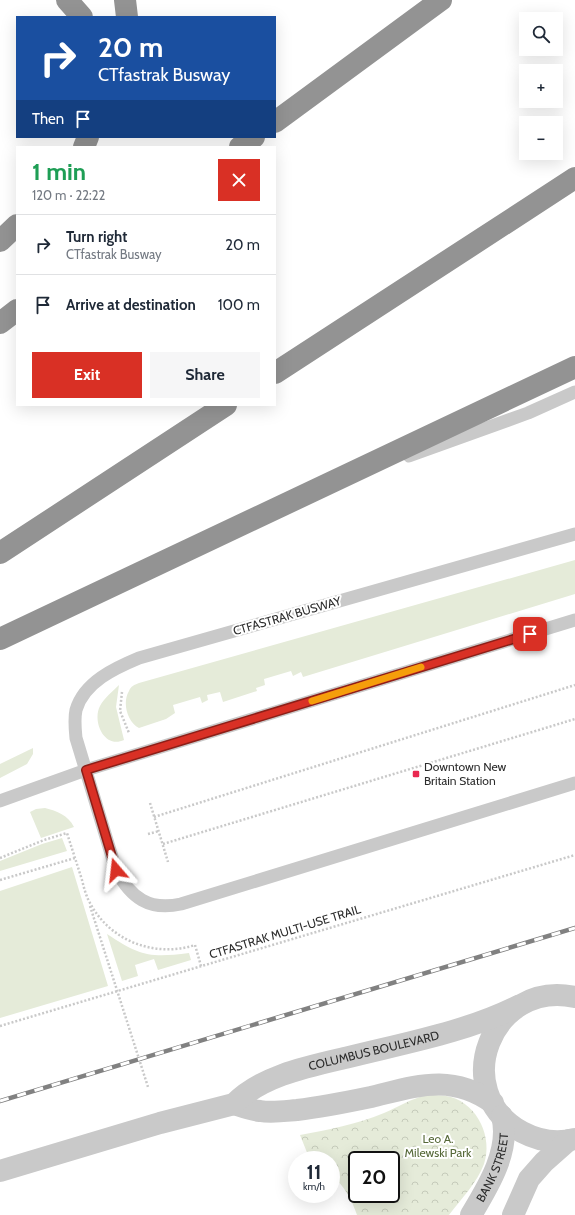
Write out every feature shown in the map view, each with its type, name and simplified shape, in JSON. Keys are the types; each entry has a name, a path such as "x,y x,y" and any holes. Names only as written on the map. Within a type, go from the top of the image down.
{"highway":[{"path":"67,0 81,16"},
{"path":"125,0 127,16"},
{"path":"276,121 441,0"},
{"path":"241,146 253,138"},
{"path":"276,372 575,178"},
{"path":"0,241 16,227"},
{"path":"0,323 16,311"},
{"path":"0,640 575,367"},
{"path":"0,553 224,406"}],"street":[{"name":"COLUMBUS BOULEVARD","path":"0,1171 160,1123 234,1104 252,1088 278,1076 468,1026 504,1013 531,1000 551,995 575,997"},
{"name":"BANK STREET","path":"471,1215 482,1198 497,1164 504,1134 498,1110 485,1080 485,1055 489,1041 500,1023 518,1006"},
{"path":"234,1104 262,1112 280,1112 338,1104 414,1086 436,1084 449,1085 484,1097 517,1129 535,1138 554,1142 572,1140"},
{"path":"513,1215 529,1178 544,1162 572,1140"}],"lane":[{"path":"317,489 528,413 575,392"},
{"name":"CTFASTRAK BUSWAY","path":"575,534 139,658 121,666 90,687 81,698 76,710 74,722 76,738 116,870 122,881 139,899 149,905 161,907 181,904 575,782"},
{"path":"0,801 86,770 575,620"}],"path":[{"path":"154,817 575,685"},
{"path":"163,844 575,719"},
{"path":"150,803 168,862"},
{"path":"148,834 159,831"},
{"path":"0,858 44,840 67,833 148,1087"},
{"name":"CTFASTRAK MULTI-USE TRAIL","path":"0,1026 575,854"},
{"path":"0,880 75,858"},
{"path":"89,902 112,930 121,936 147,948 169,950 195,945 201,966"}],"green space":[{"path":"575,560 575,594 303,677 301,672 293,676 291,671 264,679 265,685 256,688 257,691 223,702 220,692 207,695 208,700 202,703 200,697 173,705 175,713 166,719 139,728 131,721 129,717 126,706 127,696 130,689 139,683"},
{"path":"119,685 116,707 124,740 117,742 111,741 102,732 99,726 98,712 106,697"},
{"path":"33,748 33,754 27,764 0,778 0,764"},
{"path":"45,808 62,814 69,819 74,827 41,838 30,812 36,809"},
{"path":"62,838 67,851 0,871 0,861 42,844"},
{"path":"72,867 108,986 0,1018 0,891"},
{"path":"107,934 128,947 146,954 176,955 189,953 191,960 158,970 154,959 135,965 138,976 122,981"},
{"name":"Leo A. Milewski Park","path":"426,1095 442,1095 461,1101 469,1107 476,1115 485,1133 486,1154 481,1171 449,1215 357,1215 352,1203 400,1203 400,1151 348,1151 348,1195 340,1183 340,1151 306,1151 300,1135 332,1129 363,1120 384,1113"}],"railway":[{"path":"0,1101 575,928"}],"slow traffic":[{"path":"312,701 421,667"}],"place":[{"name":"Downtown New Britain Station","path":"416,774"}],"route":[{"path":"116,870 86,770 530,634"}]}
